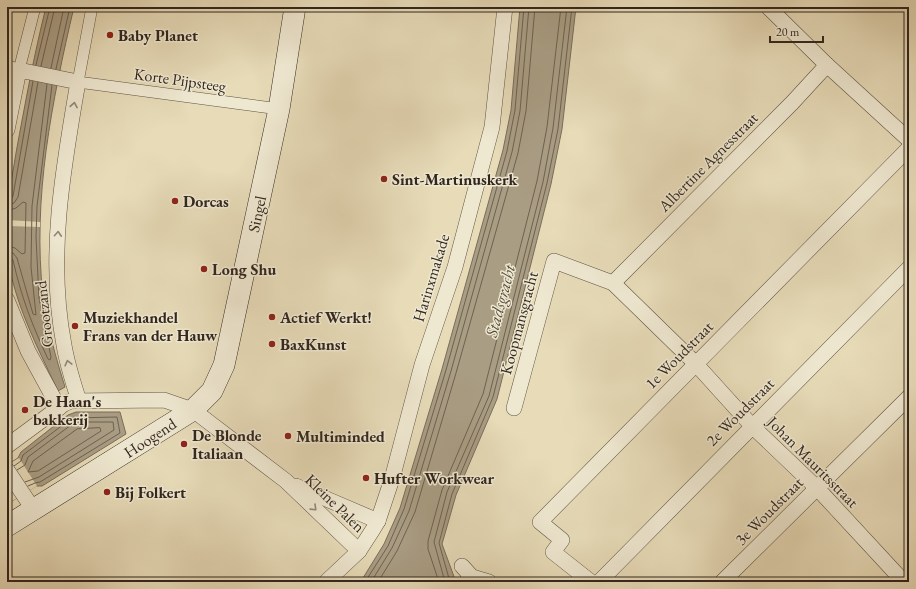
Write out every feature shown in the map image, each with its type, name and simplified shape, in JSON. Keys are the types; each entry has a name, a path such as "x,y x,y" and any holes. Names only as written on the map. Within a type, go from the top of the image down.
{"main road":[{"name":"Singel","path":"193,410 212,391 224,365 279,109 295,7"},
{"name":"Hoogend","path":"7,526 28,502 193,410"}],"street":[{"path":"7,130 19,69 35,7"},
{"name":"Grootzand","path":"79,400 68,365 62,336 59,312 57,244 66,151 92,7"},
{"name":"Harinxmakade","path":"326,582 359,551 378,521 392,479 422,365 455,267 492,127 505,7"},
{"path":"768,7 827,65 909,140"},
{"name":"Albertine Agnesstraat","path":"612,283 792,103 827,65"},
{"path":"19,69 78,82"},
{"name":"Korte Pijpsteeg","path":"78,82 279,109"},
{"name":"1e Woudstraat","path":"590,582 553,552 562,540 540,522 695,363 909,148"},
{"name":"Koopmansgracht","path":"514,408 554,261 612,283"},
{"name":"2e Woudstraat","path":"599,582 909,268"},
{"name":"Johan Mauritsstraat","path":"612,283 695,363 752,426 817,488 904,582"},
{"name":"Grootzand","path":"7,300 28,351 59,408"},
{"name":"3e Woudstraat","path":"722,582 909,397"},
{"path":"7,446 64,404 79,400"},
{"name":"Hoogend","path":"79,400 164,400 193,410"},
{"name":"Kleine Palen","path":"193,410 286,481 359,551"},
{"path":"7,470 28,502"},
{"name":"Kleine Palen","path":"286,481 378,521"},
{"path":"467,575 489,582"},
{"path":"904,582 909,576"}],"water":[{"path":"46,7 74,7 58,78 46,150 40,223 40,260 43,296 52,342 65,387 58,391 20,306 10,270 6,240 8,202 16,153"},
{"name":"Stadsgracht","path":"520,7 576,7 562,129 551,184 497,399 456,495 442,544 456,582 358,582 363,578 384,544 400,508 442,369 503,150 511,110"},
{"path":"76,412 120,412 126,434 42,486 36,486 9,503 7,509 7,465 18,458 21,452 68,415"}],"pier":[{"path":"7,220 40,222 40,227 7,226"},
{"path":"19,458 37,486 9,503 7,499 7,465"}],"place":[{"name":"Baby Planet","path":"110,35"},
{"name":"Sint-Martinuskerk","path":"384,179"},
{"name":"Dorcas","path":"175,201"},
{"name":"Long Shu","path":"204,269"},
{"name":"Actief Werkt!","path":"272,317"},
{"name":"Muziekhandel Frans van der Hauw","path":"75,326"},
{"name":"BaxKunst","path":"272,344"},
{"name":"De Haan's bakkerij","path":"25,410"},
{"name":"Multiminded","path":"288,436"},
{"name":"De Blonde Italiaan","path":"184,444"},
{"name":"Hufter Workwear","path":"366,478"},
{"name":"Bij Folkert","path":"107,492"}]}
